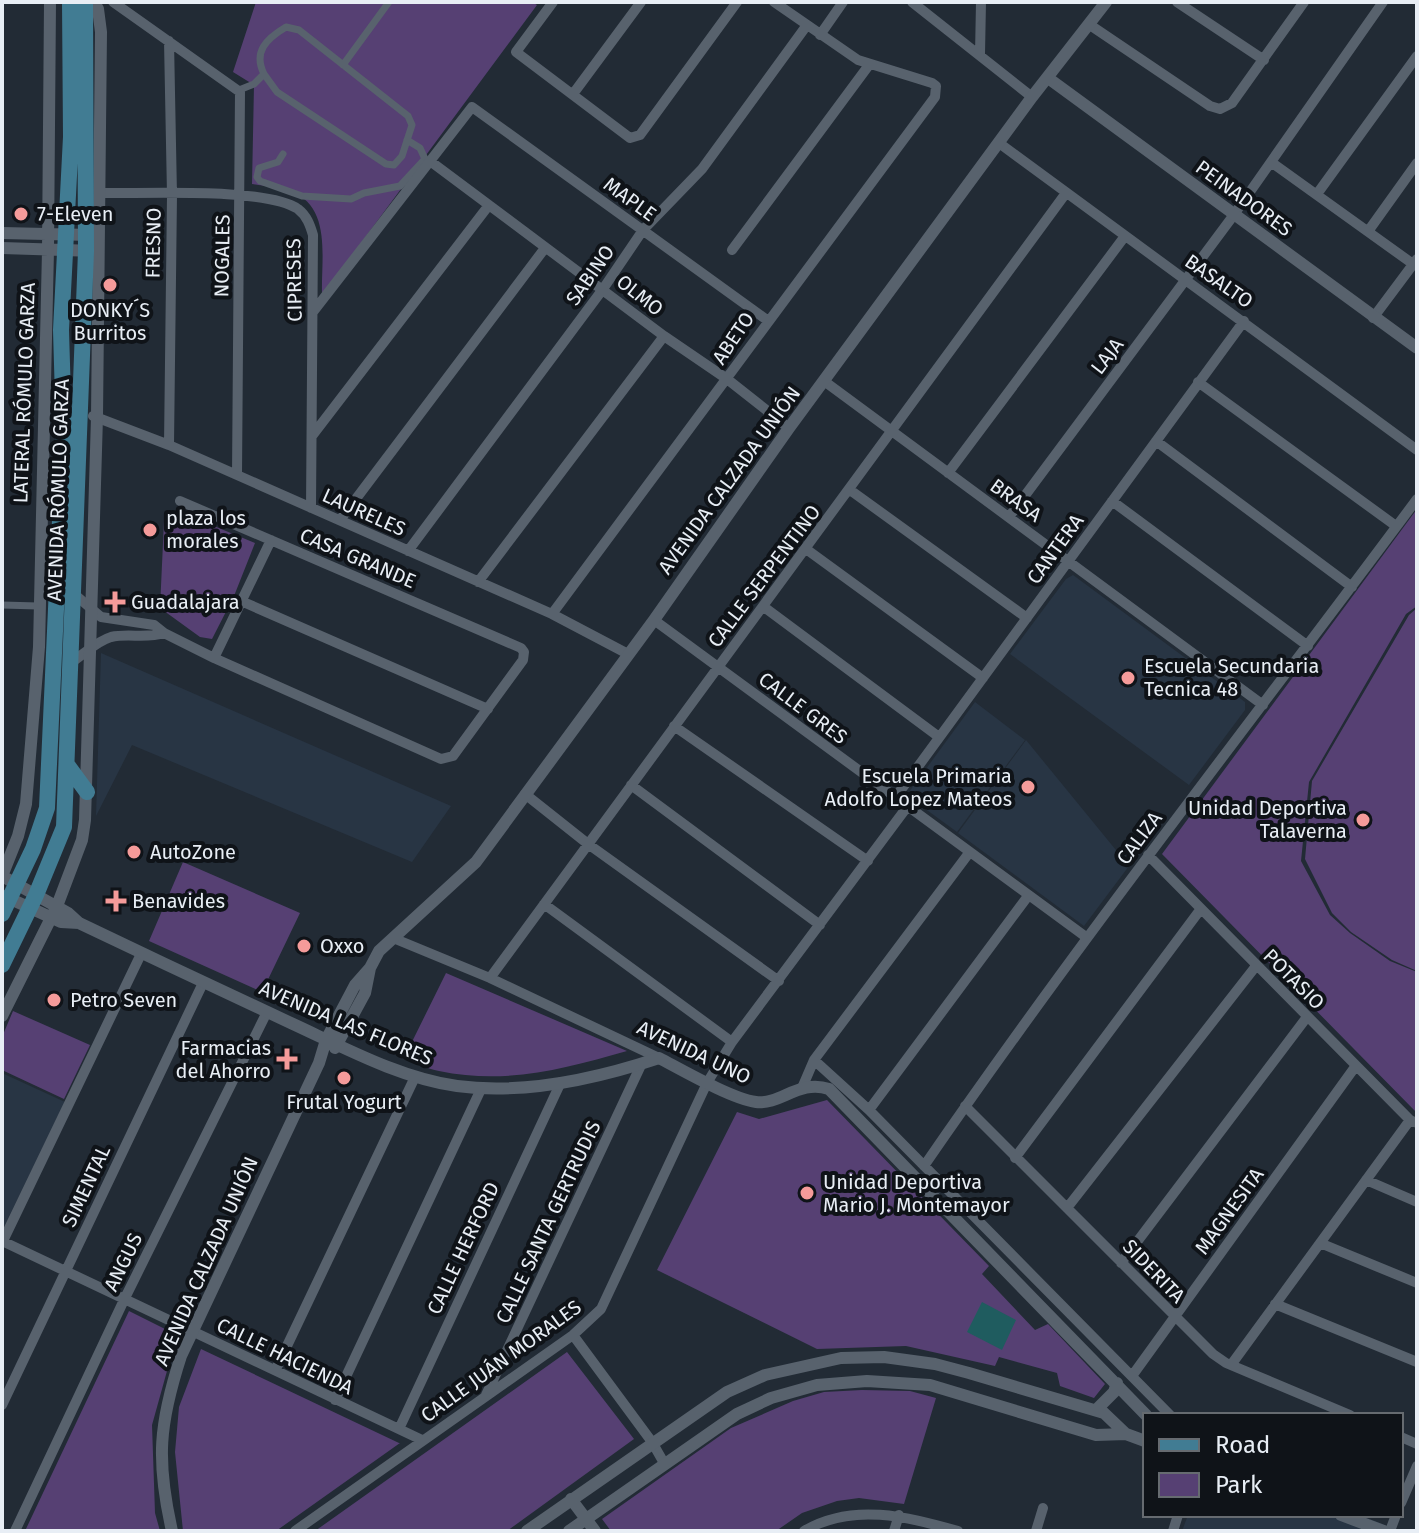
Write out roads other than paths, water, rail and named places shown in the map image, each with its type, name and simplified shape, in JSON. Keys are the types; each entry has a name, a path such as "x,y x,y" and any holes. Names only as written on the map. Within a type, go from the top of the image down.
{"main road":[{"name":"AVENIDA RÓMULO GARZA","path":"2,965 16,895 47,808 64,432 57,242 72,120 70,2"},
{"name":"AVENIDA RÓMULO GARZA","path":"16,895 64,827 73,593 89,415 92,243 85,2"},
{"path":"40,628 55,613"},
{"path":"39,647 53,665"},
{"path":"68,766 87,792"}],"street":[{"name":"LATERAL RÓMULO GARZA","path":"16,895 18,836 26,804 39,647 38,606 57,242 50,2"},
{"path":"2,233 57,242 92,243 99,193 101,32 94,2"},
{"path":"113,2 239,90 254,84 264,74"},
{"path":"343,65 389,2"},
{"path":"573,94 641,2"},
{"path":"550,3 516,52 630,138 640,135 737,2"},
{"path":"732,250 869,65 774,2"},
{"path":"820,35 843,2"},
{"path":"912,2 1032,97"},
{"name":"AVENIDA CALZADA UNIÓN","path":"172,1531 162,1475 163,1421 181,1356 319,1063 332,1043 355,985 370,968 379,951 472,867 654,620 789,428 1032,97 1106,2"},
{"path":"1177,2 1264,60"},
{"name":"LAJA","path":"1009,517 1233,216 1383,2"},
{"path":"1090,25 1210,106 1220,109 1232,103 1301,3"},
{"path":"980,54 983,5"},
{"name":"SABINO","path":"408,551 603,289 643,230 708,162 807,25"},
{"path":"286,27 299,30 343,65 408,116 412,125 398,162 394,165 386,164 277,92 258,62 260,52 286,27"},
{"name":"FRESNO","path":"169,41 172,195 169,445"},
{"path":"1317,194 1417,56"},
{"name":"ABETO","path":"552,614 935,97 936,86 932,83 869,65"},
{"name":"PEINADORES","path":"1048,78 1417,348"},
{"name":"NOGALES","path":"237,475 242,104 239,90"},
{"name":"MAPLE","path":"427,160 472,107 767,320"},
{"path":"407,140 420,148 427,160"},
{"name":"BASALTO","path":"999,143 1417,450"},
{"path":"283,154 278,162 259,168 257,177 260,181 302,196 351,199 364,193 400,186 427,160"},
{"path":"313,312 427,160"},
{"name":"OLMO","path":"427,160 664,336 727,379 789,428"},
{"path":"1271,162 1415,261 1373,318"},
{"path":"1369,230 1417,163"},
{"name":"CIPRESES","path":"99,193 240,195 279,201 305,215 313,235 311,508"},
{"name":"CALLE SERPENTINO","path":"490,978 1066,193"},
{"path":"312,436 489,205"},
{"path":"948,473 1125,236"},
{"path":"2,248 57,242"},
{"path":"340,520 545,248"},
{"name":"CANTERA","path":"895,798 1244,321"},
{"path":"478,582 664,336"},
{"name":"BRASA","path":"824,381 1263,705"},
{"path":"1198,382 1396,526"},
{"path":"2,1016 54,912 82,840 87,792 92,612 89,415"},
{"name":"LAURELES","path":"89,415 169,445 552,614 628,654"},
{"path":"1156,441 1352,587"},
{"path":"850,490 1027,618"},
{"name":"CALIZA","path":"924,1166 1086,937 1417,499"},
{"name":"CASA GRANDE","path":"180,501 521,648 523,660 488,709"},
{"path":"1112,501 1308,646"},
{"path":"214,658 271,540"},
{"path":"806,549 983,678"},
{"path":"73,593 92,612 107,619 151,624 214,658 441,759 453,756 488,709 241,601"},
{"path":"2,605 38,606"},
{"path":"764,607 939,737"},
{"name":"CALLE GRES","path":"654,620 1086,937"},
{"path":"72,662 115,636 148,638 164,633"},
{"path":"674,726 868,861"},
{"path":"631,785 820,925"},
{"path":"525,794 588,844 779,981"},
{"name":"CALLE JUÁN MORALES","path":"295,1531 593,1319 608,1299 707,1083 732,1042 907,807"},
{"path":"802,1088 814,1060 969,853"},
{"name":"POTASIO","path":"1148,855 1355,1067 1413,1122"},
{"name":"AVENIDA LAS FLORES","path":"16,895 54,912 64,923 79,923 332,1043 415,1077 460,1086 506,1088 561,1082 659,1058"},
{"path":"869,1110 1028,896"},
{"path":"544,904 732,1042"},
{"path":"1015,1158 1200,910"},
{"name":"AVENIDA UNO","path":"393,938 490,978 707,1083 759,1103 802,1088"},
{"path":"2,1242 141,954"},
{"path":"1067,1208 1256,966"},
{"name":"SIMENTAL","path":"2,1405 203,983"},
{"name":"ANGUS","path":"15,1531 124,1300 267,1012"},
{"path":"1121,1263 1307,1017"},
{"path":"814,1060 869,1110 1168,1413"},
{"name":"CALLE SANTA GERTRUDIS","path":"486,1395 642,1063"},
{"name":"MAGNESITA","path":"1132,1376 1355,1067"},
{"path":"276,1369 415,1077"},
{"name":"CALLE HERFORD","path":"399,1429 561,1082"},
{"path":"802,1088 814,1086 829,1089 1144,1413"},
{"path":"335,1400 482,1087"},
{"name":"SIDERITA","path":"965,1106 1213,1354 1231,1365 1345,1413"},
{"path":"1231,1365 1366,1180 1413,1122"},
{"path":"1366,1180 1417,1202"},
{"name":"CALLE HACIENDA","path":"2,1242 422,1440"},
{"path":"1320,1243 1417,1283"},
{"path":"1275,1304 1417,1362"},
{"path":"573,1335 664,1463"},
{"path":"527,1531 727,1392 765,1375 819,1362 860,1356 935,1364 1096,1410 1115,1422 1126,1434"},
{"path":"930,1385 935,1364"},
{"path":"569,1531 737,1414 797,1389 850,1381 930,1385 1096,1435 1126,1434 1143,1440"},
{"path":"1096,1410 1114,1392 1117,1383"},
{"path":"1403,1498 1417,1466"},
{"path":"571,1499 595,1531"},
{"path":"1036,1531 1043,1508"},
{"path":"804,1531 821,1522 839,1518 899,1515 958,1531"},
{"path":"894,1531 899,1515"},
{"path":"1347,1517 1387,1531"}],"place":[{"name":"7-Eleven","path":"21,214"},
{"name":"DONKY´S Burritos","path":"110,285"},
{"name":"plaza los morales","path":"150,530"},
{"name":"Guadalajara","path":"115,602"},
{"name":"Escuela Secundaria Tecnica 48","path":"1128,678"},
{"name":"Escuela Primaria Adolfo Lopez Mateos","path":"1028,787"},
{"name":"Unidad Deportiva Talaverna","path":"1363,820"},
{"name":"AutoZone","path":"134,852"},
{"name":"Benavides","path":"116,901"},
{"name":"Oxxo","path":"304,946"},
{"name":"Petro Seven","path":"54,1000"},
{"name":"Farmacias del Ahorro","path":"287,1059"},
{"name":"Frutal Yogurt","path":"344,1078"},
{"name":"Unidad Deportiva Mario J. Montemayor","path":"807,1193"}]}
